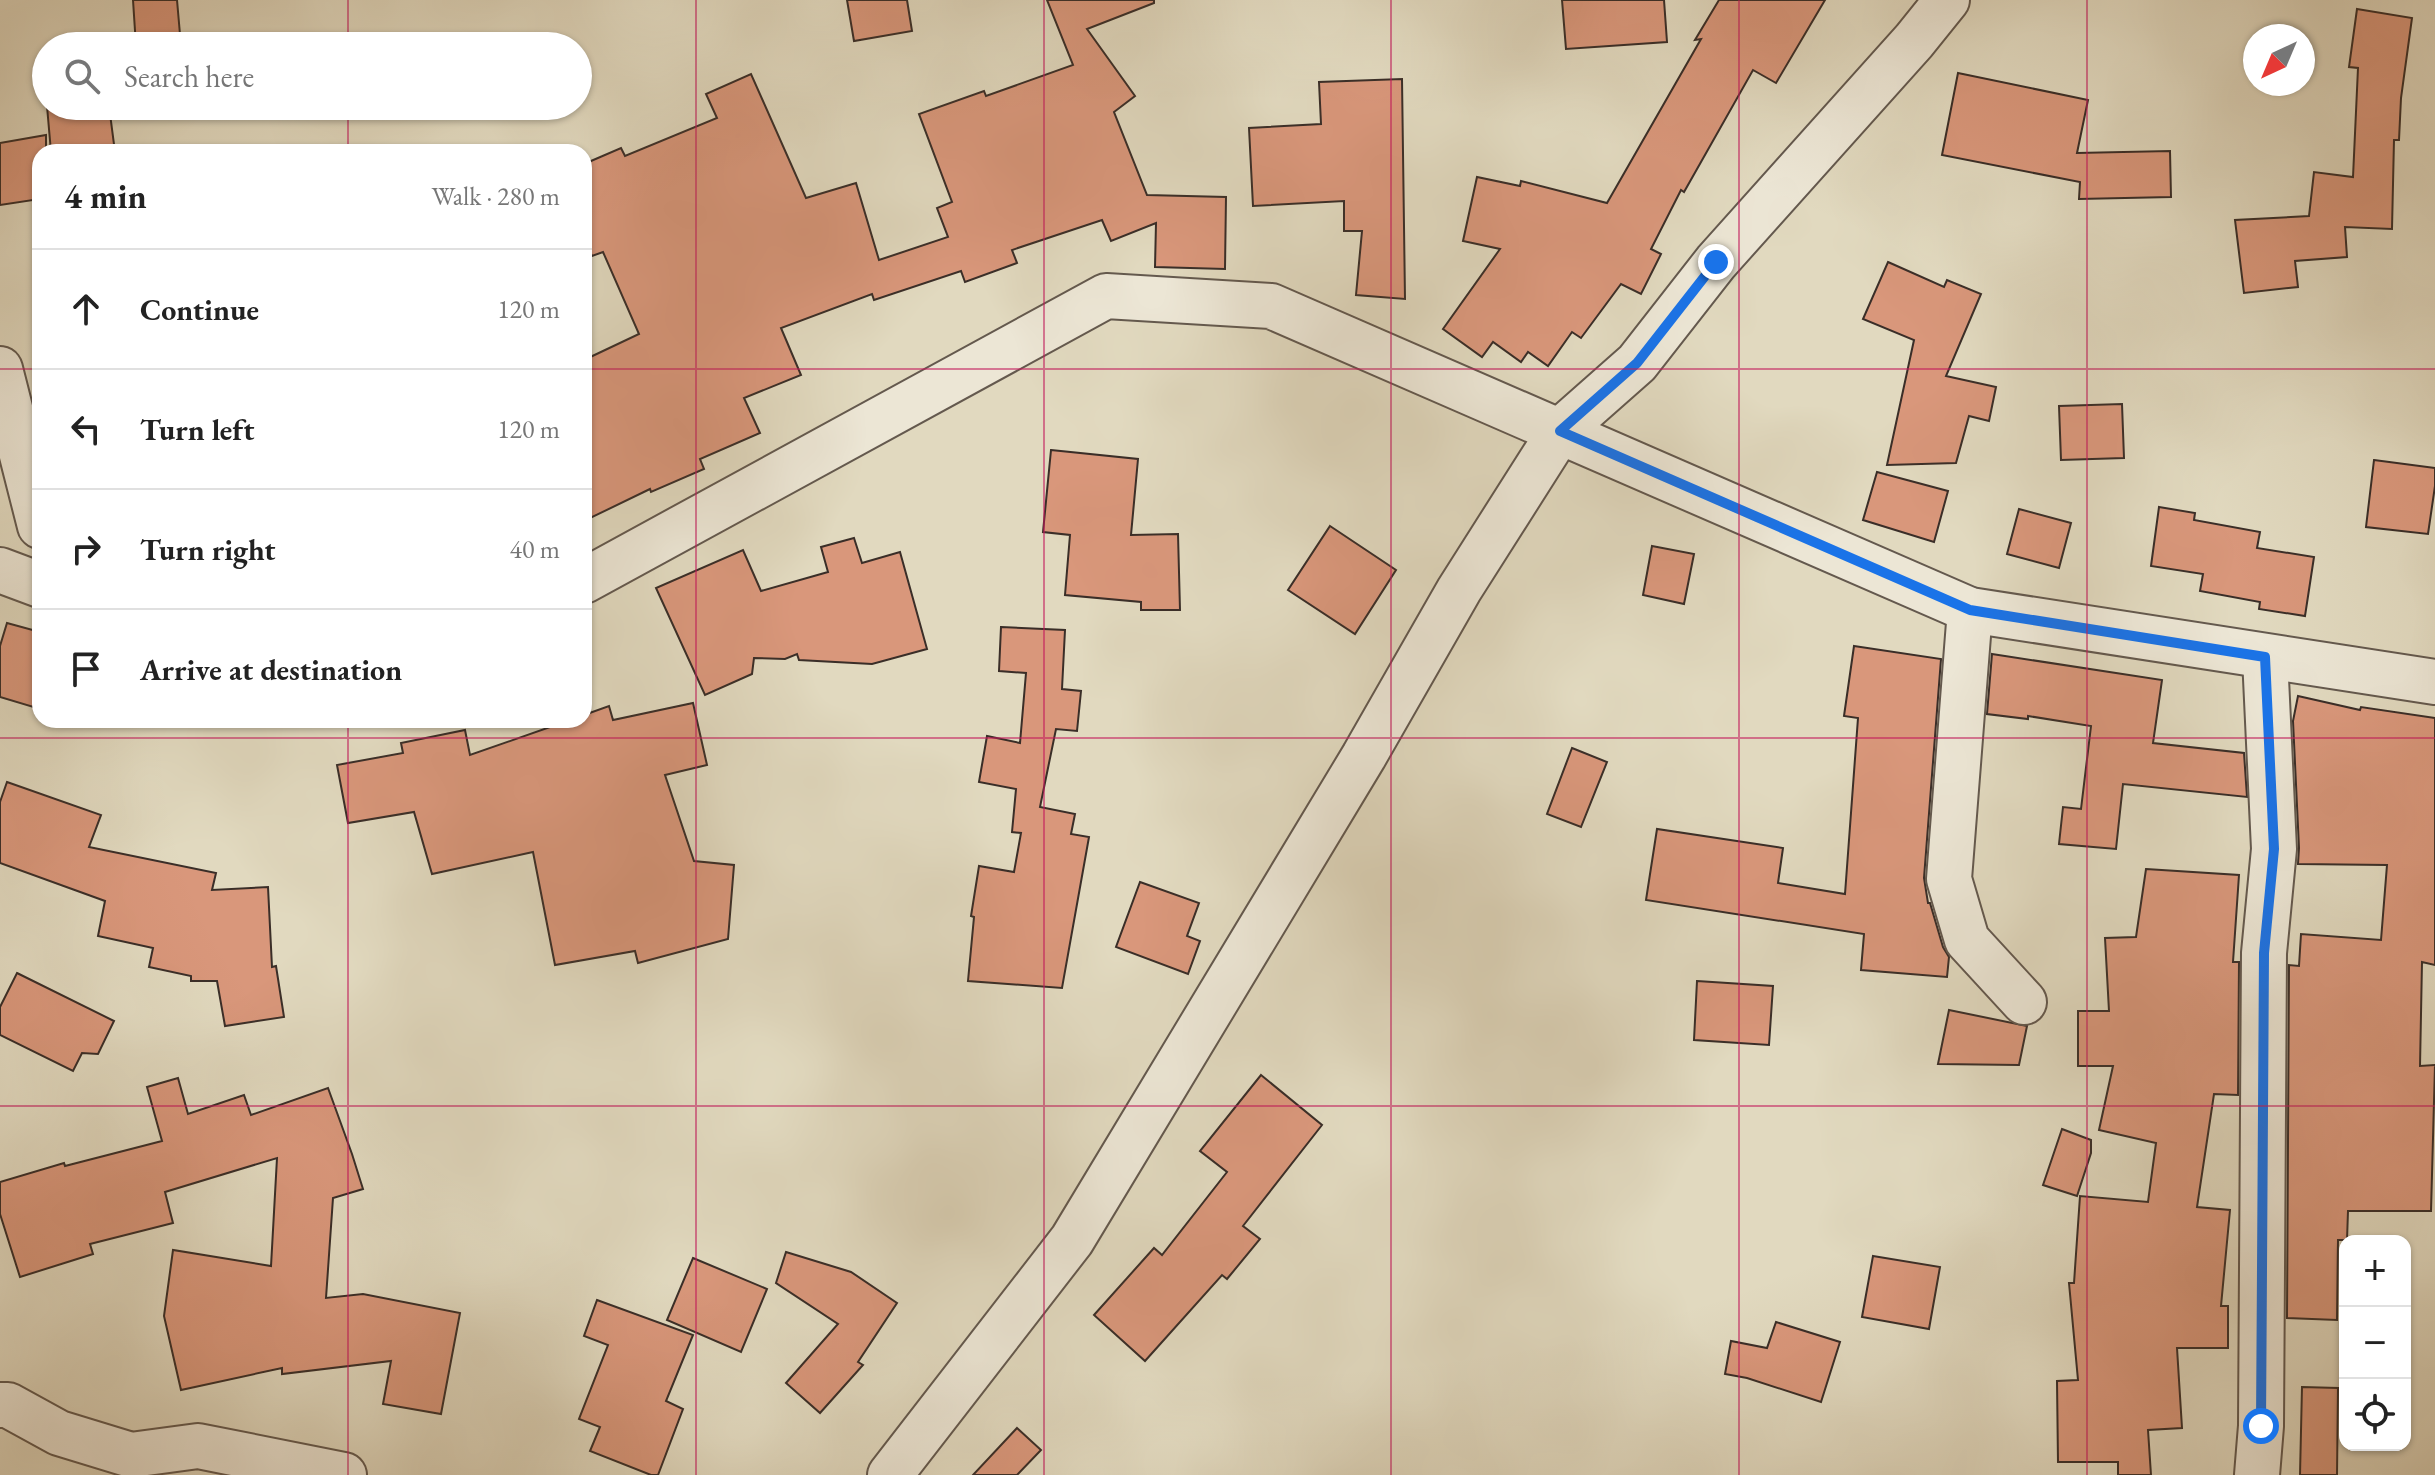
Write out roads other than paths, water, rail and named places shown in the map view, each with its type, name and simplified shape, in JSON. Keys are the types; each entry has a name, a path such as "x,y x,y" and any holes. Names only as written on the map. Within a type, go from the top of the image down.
{"street":[{"path":"890,1475 1072,1240 1364,756 1459,590 1560,431 1637,363 1716,262 1947,0"},
{"path":"592,577 1106,296 1271,306 1970,610 2435,682"},
{"path":"0,369 32,495"},
{"path":"0,570 32,582"},
{"path":"1970,610 1949,879 1967,940 2024,1002"},
{"path":"2257,1475 2261,1426 2264,953 2274,849 2265,657"},
{"path":"0,1405 8,1405 59,1433 131,1455 198,1446 344,1475"}]}
